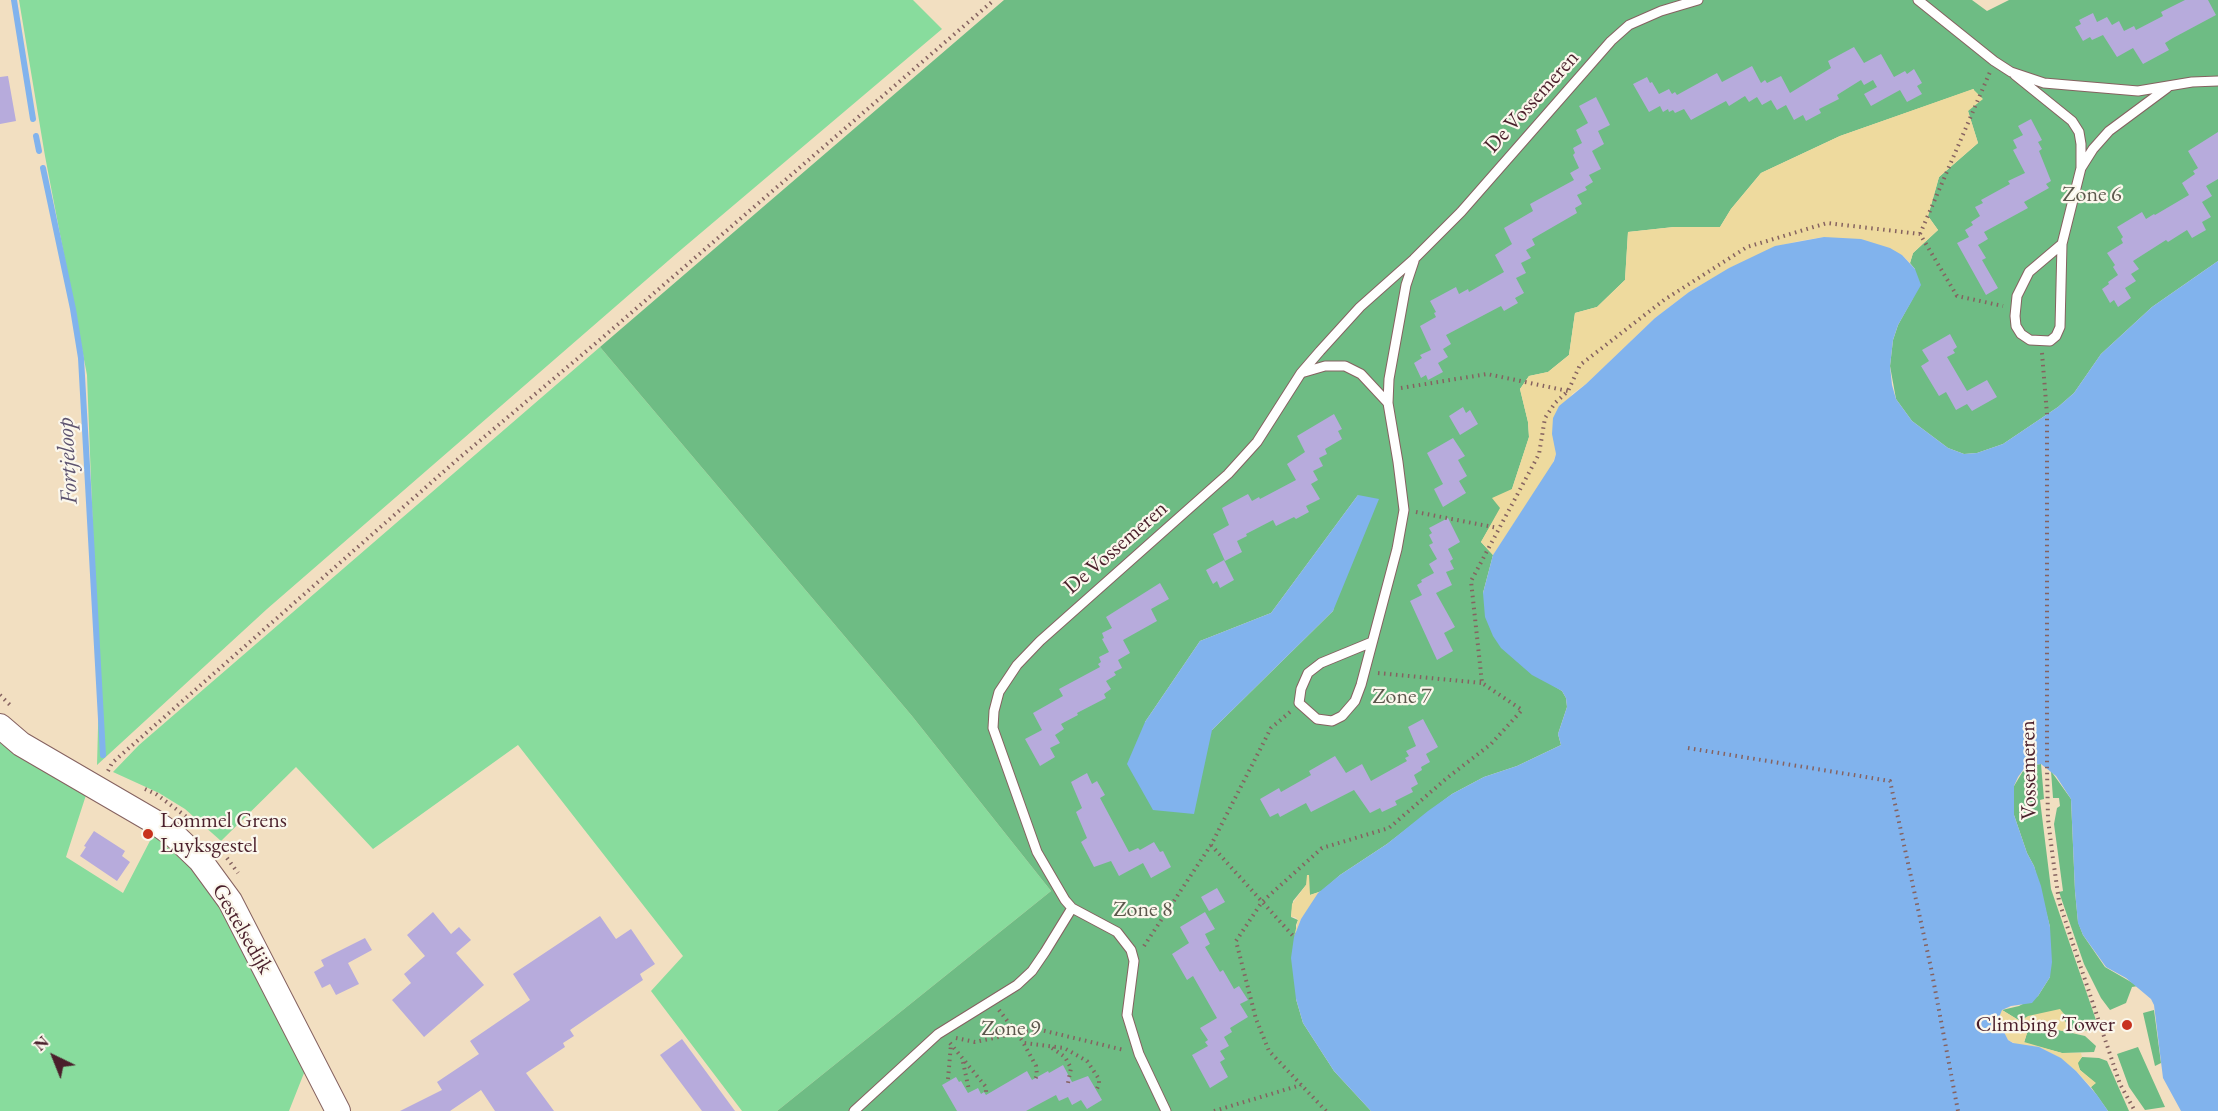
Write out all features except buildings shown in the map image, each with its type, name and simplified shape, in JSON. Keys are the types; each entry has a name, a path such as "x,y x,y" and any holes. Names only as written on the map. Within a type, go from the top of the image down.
{"main road":[{"name":"Gestelsedijk","path":"0,726 21,744 103,781 190,850 230,901 338,1111"}],"lane":[{"name":"De Vossemeren","path":"1134,961 1126,941 1117,932 1072,908 1037,852 993,728 994,711 999,692 1017,665 1040,641 1228,474 1257,442 1301,373 1360,307 1414,259 1461,212 1611,41 1629,26 1661,11 1698,0"},
{"path":"1918,0 2072,121 2079,132 2082,144 2081,168 2062,244 2060,327 2056,336 2050,341 2030,340 2021,334 2016,326 2017,296 2029,272 2062,244"},
{"path":"2011,72 2044,83 2138,91 2168,88 2193,82 2218,81"},
{"path":"2081,168 2092,149 2109,131 2168,88"},
{"name":"De Vossemeren","path":"1299,703 1317,719 1332,721 1342,716 1355,700 1365,671 1397,549 1404,510 1388,390 1399,315 1414,259"},
{"path":"1301,373 1325,366 1345,366 1360,375 1388,403"},
{"path":"1299,703 1301,689 1308,673 1321,663 1372,642"},
{"path":"854,1111 942,1034 1017,985 1046,952 1072,908"},
{"path":"1134,961 1127,1015 1139,1054 1166,1111"}],"path":[{"path":"103,781 112,763 458,459 611,331 994,0"},
{"path":"1920,234 1994,61"},
{"path":"1482,683 1471,580 1539,454 1545,418 1555,403 1568,391 1580,365 1664,300 1747,247 1827,223 1920,234"},
{"path":"1920,234 1957,296 2016,309"},
{"name":"Vossemeren","path":"2041,342 2048,414 2048,819 2059,901 2120,1084 2135,1111"},
{"path":"1388,390 1486,374 1568,391"},
{"path":"1404,510 1498,528"},
{"path":"1326,1111 1269,1051 1256,1019 1236,941 1262,902 1322,848 1389,828 1491,744 1522,710 1482,683 1365,671"},
{"path":"1134,961 1211,845 1271,728 1299,703"},
{"path":"1688,748 1890,781 1958,1111"},
{"path":"1211,845 1294,937"},
{"path":"992,1000 1023,1043 1036,1066 1034,1082"},
{"path":"942,1034 975,1042 1038,1029 1139,1054"},
{"path":"942,1034 986,1087 986,1092"},
{"path":"1023,1043 1064,1048 1087,1061 1099,1079 1100,1084 1096,1091"},
{"path":"948,1079 951,1044"},
{"path":"1049,1047 1065,1057 1071,1068 1068,1083"},
{"path":"963,1059 969,1090"},
{"path":"1214,1111 1301,1085"}],"green space":[{"path":"19,0 913,0 942,29 676,254 267,609 97,765 99,691 87,375 45,156"},
{"path":"1004,0 1972,0 1987,11 2009,0 2218,0 2218,261 2152,307 2101,354 2074,393 2058,407 2003,444 1977,453 1964,454 1948,448 1912,421 1896,399 1890,366 1893,340 1898,325 1913,298 1915,269 1910,263 1913,253 1938,230 1928,216 1939,177 1978,143 1968,111 1974,89 1840,136 1761,173 1731,209 1720,227 1674,227 1628,232 1625,280 1597,307 1575,313 1569,355 1548,372 1529,376 1520,389 1529,437 1512,489 1481,542 1493,555 1483,593 1549,683 1562,691 1566,698 1567,707 1558,734 1561,745 1517,766 1484,777 1452,794 1387,844 1340,875 1322,891 1310,895 1306,885 1293,901 1291,917 1298,920 1296,925 1296,999 1303,1023 1334,1071 1371,1111 777,1111 1051,891 912,716 600,347","holes":["1358,495 1333,611 1212,730 1145,722 1200,641 1271,613"]},
{"path":"600,347 912,716 1051,891 777,1111 742,1111 651,991 683,956 518,745 373,849 296,767 221,841 185,809 159,793 113,772 139,745"},
{"path":"0,738 87,792 66,857 123,893 153,835 189,866 220,905 306,1068 289,1111 0,1111"},
{"path":"2041,764 2044,799 2040,800 2051,889 2097,1023 2090,1031 2070,1029 2064,1020 2020,1021 2002,1010 2019,1006 2038,996 2050,977 2050,927 2034,866 2014,815 2013,798 2014,786 2026,766"},
{"path":"2051,771 2071,799 2075,891 2078,922 2083,935 2105,967 2138,986 2132,987 2126,1003 2110,1010 2101,998 2084,964 2059,892 2063,891 2054,824 2057,808 2060,806 2059,798 2053,798"},
{"path":"2154,1010 2161,1063 2155,1066 2143,1013"},
{"path":"2037,1025 2085,1036 2096,1046 2094,1052 2062,1053 2024,1043 2027,1033"},
{"path":"2138,1047 2165,1107 2145,1110 2129,1087 2117,1054"},
{"path":"2082,1057 2107,1061 2129,1111 2108,1111 2091,1087 2095,1083 2080,1070 2077,1063"}],"sand":[{"path":"1973,89 1983,99 1968,111 1978,143 1939,177 1928,216 1938,230 1913,253 1910,263 1902,255 1824,237 1775,247 1730,268 1689,292 1655,318 1586,384 1572,394 1555,444 1556,454 1551,468 1493,555 1481,542 1500,508 1492,498 1512,489 1529,437 1520,389 1529,376 1548,372 1569,355 1575,313 1597,307 1625,280 1628,232 1674,227 1720,227 1731,209 1761,173 1840,136"},
{"path":"1307,875 1309,875 1310,895 1322,891 1301,919 1294,937 1298,920 1291,917 1292,904 1306,885"},
{"path":"2060,1009 2071,1033 2037,1025 2027,1033 2024,1042 2062,1053 2081,1053 2082,1057 2078,1063 2080,1070 2096,1083 2091,1087 2060,1058 2039,1047 2018,1045 2008,1040 2000,1024 2002,1010 2020,1021 2028,1016"}],"water":[{"path":"1824,237 1861,239 1890,248 1902,255 1915,269 1921,285 1898,325 1893,340 1890,366 1892,385 1896,399 1912,421 1948,448 1964,454 1977,453 2003,444 2058,407 2074,393 2101,354 2152,307 2218,261 2218,1111 2181,1111 2163,1078 2154,1005 2151,999 2126,978 2106,967 2083,935 2078,923 2075,891 2071,799 2056,776 2041,764 2026,766 2018,777 2014,786 2014,815 2041,886 2050,927 2052,962 2050,977 2032,1003 2011,1006 2002,1010 2000,1024 2008,1040 2013,1043 2039,1047 2061,1058 2076,1071 2108,1111 1371,1111 1334,1071 1303,1023 1296,999 1291,958 1294,937 1301,919 1318,893 1340,875 1387,844 1428,811 1452,794 1484,777 1517,766 1561,745 1558,734 1567,707 1566,698 1562,691 1532,675 1501,648 1485,617 1483,593 1493,555 1554,461 1556,454 1552,434 1553,418 1559,406 1586,384 1655,318 1689,292 1729,268 1775,246"},
{"path":"1358,495 1379,499 1333,611 1212,730 1194,814 1153,810 1127,764 1145,722 1200,641 1271,613"}],"waterway":[{"name":"Fortjeloop","path":"14,0 33,119"},
{"name":"Fortjeloop","path":"36,136 39,151"},
{"name":"Fortjeloop","path":"43,168 81,358 103,755"}],"place":[{"name":"Lommel Grens Luyksgestel","path":"148,834"},
{"name":"Climbing Tower","path":"2127,1025"}],"park label":[{"name":"Zone 6","path":"2092,195"},
{"name":"Zone 7","path":"1402,697"},
{"name":"Zone 8","path":"1143,910"},
{"name":"Zone 9","path":"1011,1029"}]}
